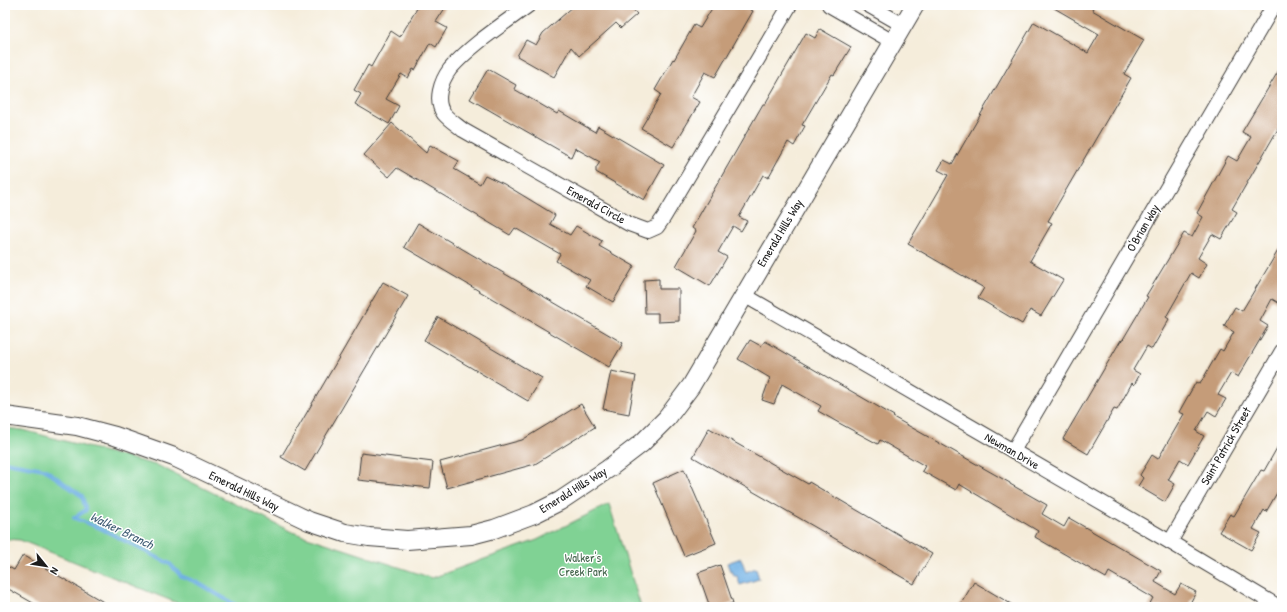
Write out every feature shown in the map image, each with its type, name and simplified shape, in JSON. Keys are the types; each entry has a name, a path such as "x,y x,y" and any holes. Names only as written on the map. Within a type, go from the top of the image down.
{"street":[{"name":"Emerald Circle","path":"528,5 469,50 449,70 440,89 439,102 444,114 463,130 630,224 648,230 657,227 664,217 790,5"},
{"path":"829,5 893,42"},
{"path":"868,5 903,26"},
{"name":"Emerald Hills Way","path":"5,416 77,426 115,436 174,457 308,521 345,533 369,537 407,540 472,535 494,529 534,514 560,501 642,443 667,418 691,386 915,5"},
{"name":"O'Brian Way","path":"1013,451 1274,5"},
{"name":"Newman Drive","path":"744,295 1170,542 1279,607"},
{"name":"Saint Patrick Street","path":"1170,542 1282,351"}],"green space":[{"name":"Walker's Creek Park","path":"5,428 23,430 159,466 292,532 432,578 537,540 609,504 641,607 187,607 20,540 5,539"}],"water":[{"path":"741,558 746,572 756,568 759,579 740,585 737,576 734,576 732,570 730,571 727,563"}],"building":[{"path":"419,5 447,5 436,22 447,28 436,47 430,43 415,70 413,69 408,78 401,74 386,99 399,106 389,124 355,104 361,94 354,90 368,65 371,67 391,31 400,37"},
{"path":"575,5 629,5 637,14 621,28 616,23 579,56 571,47 554,77 517,56 526,40 536,45 543,33"},
{"path":"714,5 743,5 753,11 715,77 705,72 691,97 700,102 673,147 641,128 661,94 655,90 673,59 674,60 694,25 700,28"},
{"path":"1049,5 1094,5 1092,10 1144,40 1124,74 1131,78 1048,221 1052,223 1030,261 1063,280 1041,316 1030,310 1022,324 978,298 984,288 908,244 948,175 938,170 944,160 952,164 1034,22 1088,53 1099,34"},
{"path":"820,29 851,47 834,75 832,74 802,125 805,126 794,146 788,142 768,178 763,175 739,217 747,221 741,231 733,226 718,252 727,257 710,286 676,266 696,231 692,228 763,104 765,104 806,33 815,38"},
{"path":"1282,65 1282,122 1232,209 1237,212 1221,239 1212,234 1198,258 1207,264 1199,278 1191,273 1166,317 1169,319 1152,349 1147,346 1133,370 1140,374 1134,385 1132,383 1117,410 1114,409 1088,454 1063,439 1148,297 1146,296 1184,233 1192,237 1203,217 1197,213 1228,156 1237,161 1251,137 1242,132"},
{"path":"488,69 516,85 514,89 557,114 559,111 595,132 598,126 664,165 644,200 596,172 596,168 600,162 575,148 571,157 470,99"},
{"path":"392,123 426,153 430,145 459,161 454,169 480,184 485,175 504,184 555,215 550,224 570,235 576,226 602,241 599,246 634,266 613,302 586,286 590,280 556,261 560,254 515,228 510,235 397,168 389,177 364,155"},
{"path":"418,223 623,343 609,367 404,247"},
{"path":"1282,244 1282,305 1272,299 1260,321 1268,326 1238,377 1231,373 1218,395 1226,399 1216,416 1208,411 1196,431 1204,436 1188,464 1180,459 1168,480 1175,484 1165,502 1138,486 1143,478 1140,475 1152,455 1158,459 1184,414 1179,412 1196,382 1200,384 1220,349 1223,351 1234,332 1224,326 1235,307 1242,311"},
{"path":"659,279 659,289 679,289 679,321 658,322 658,313 645,313 644,280"},
{"path":"383,282 408,296 305,471 281,457"},
{"path":"438,317 542,378 528,401 424,340"},
{"path":"750,340 761,346 765,341 894,416 893,417 1047,505 1042,514 1064,527 1069,518 1161,571 1155,582 1175,594 1181,584 1196,592 1188,607 1148,607 1153,598 1109,572 1106,578 1035,537 1038,531 959,484 956,490 922,471 925,466 880,440 878,444 818,411 821,406 782,384 774,404 762,400 770,378 738,359"},
{"path":"611,371 636,376 629,414 603,409"},
{"path":"581,404 595,427 535,464 447,488 440,462 522,440"},
{"path":"709,428 808,484 809,482 932,554 914,584 693,457"},
{"path":"1282,439 1282,484 1266,512 1264,510 1253,529 1261,533 1251,550 1219,532 1230,514 1234,516 1261,470 1264,471"},
{"path":"361,453 433,462 430,488 358,480"},
{"path":"684,469 716,543 684,556 653,483"},
{"path":"23,555 112,607 40,607 5,587 5,565 14,570"},
{"path":"720,565 733,603 720,607 710,607 698,573"},
{"path":"974,582 1016,607 959,607"}],"waterway":[{"name":"Walker Branch","path":"5,462 44,469 82,496 86,510 74,518 100,528 170,564 181,576 196,582 239,607"},
{"name":"Walker Branch","path":"262,607 298,607"}]}
